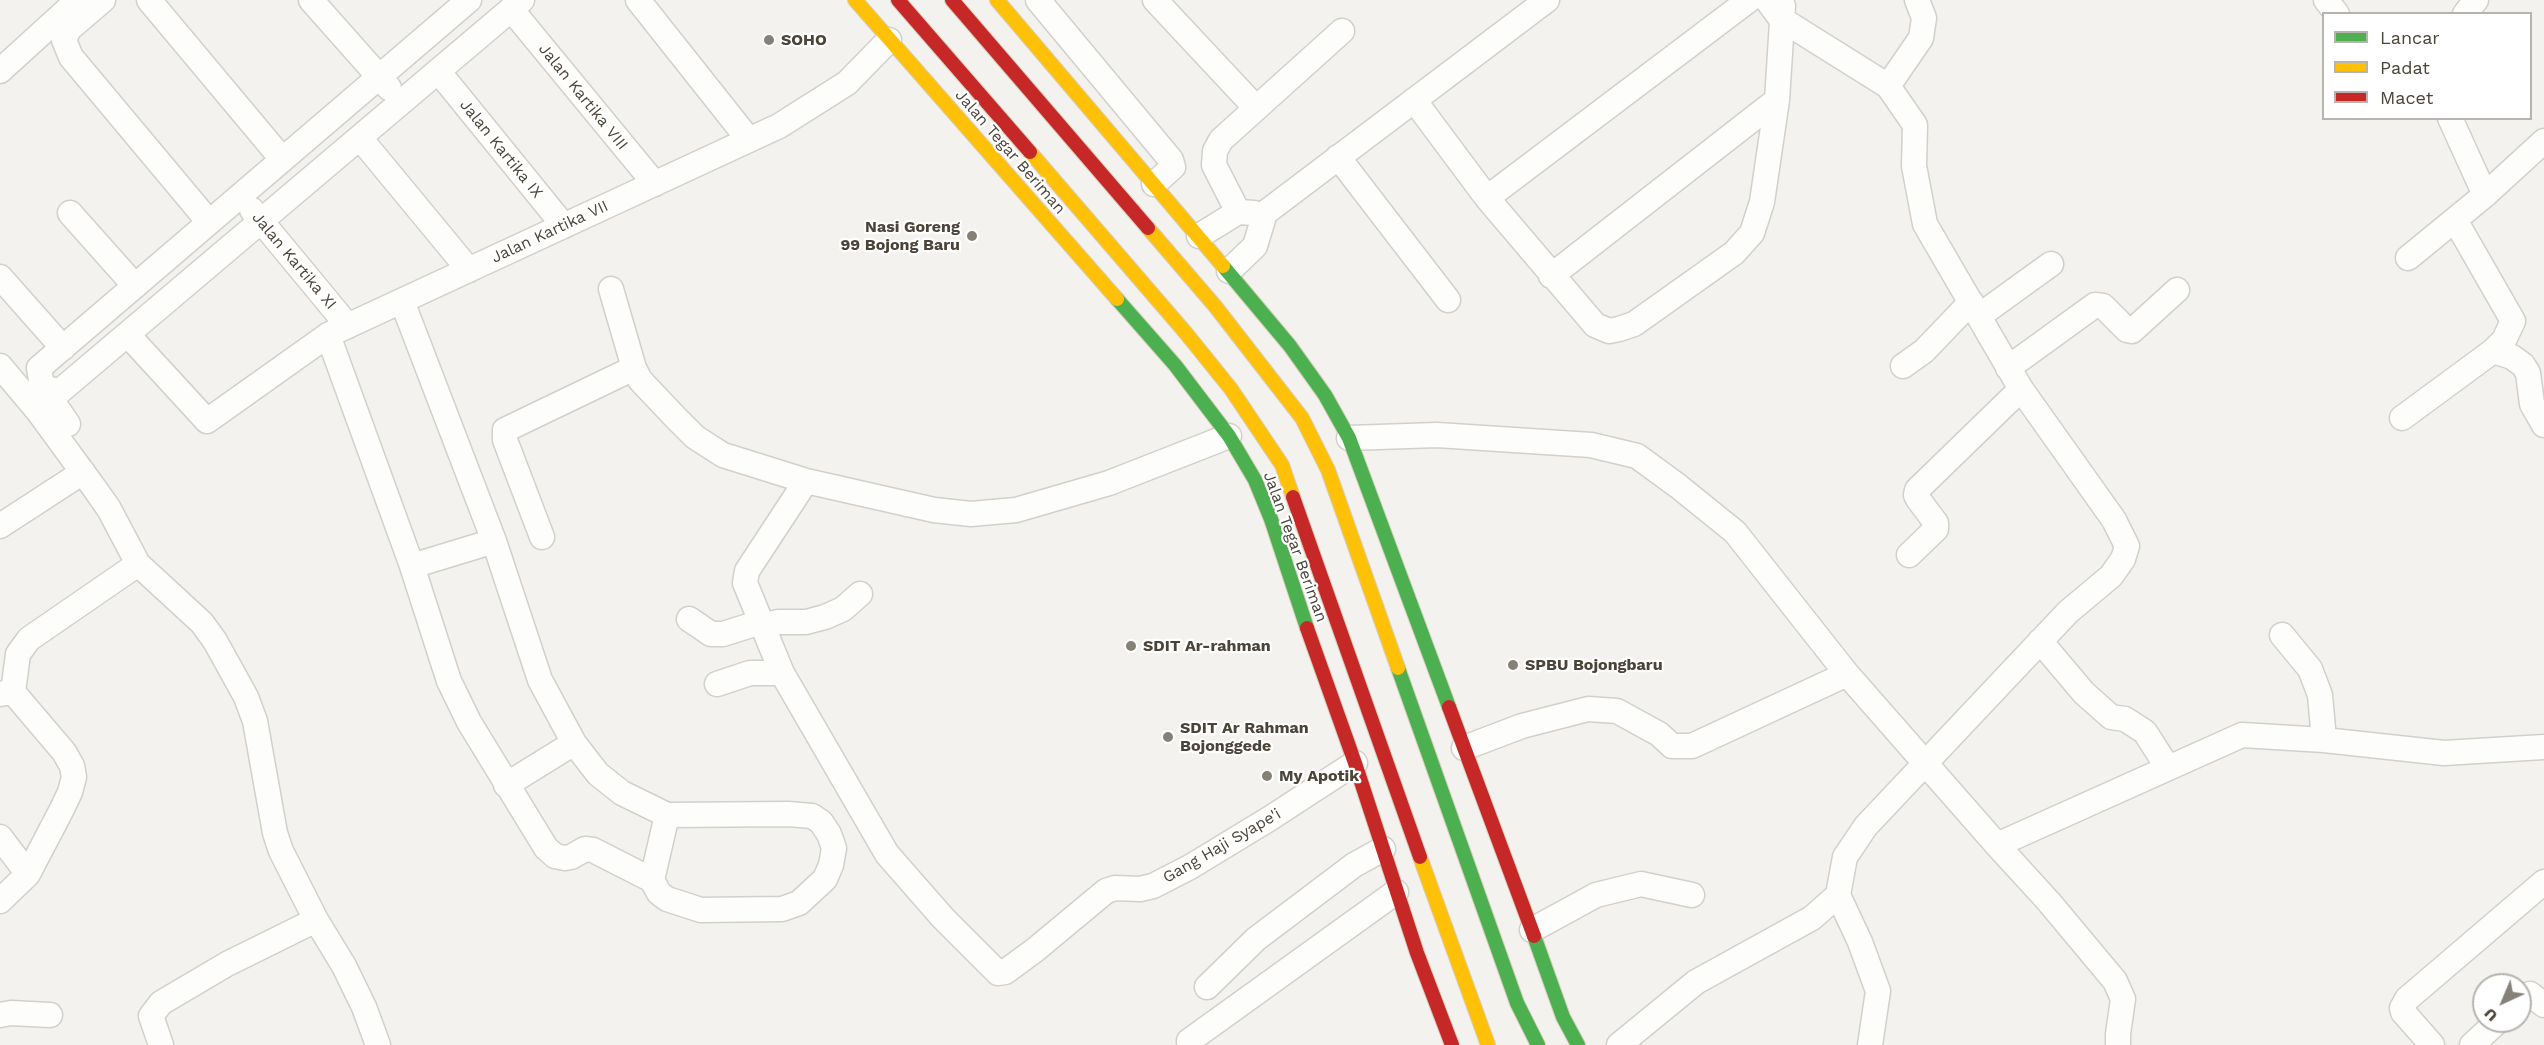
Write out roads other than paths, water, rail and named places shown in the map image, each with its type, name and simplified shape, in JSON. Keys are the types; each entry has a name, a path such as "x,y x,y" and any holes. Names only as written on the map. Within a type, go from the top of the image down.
{"main road":[{"name":"Jalan Tegar Beriman","path":"855,0 889,40 927,59 1188,329 1238,398 1282,465 1339,674 1355,763 1396,892 1452,1045"},
{"name":"Jalan Tegar Beriman","path":"898,0 927,59 1175,365 1229,436 1256,480 1339,674 1488,1045"},
{"path":"952,0 987,10 1062,77 1229,271 1290,346 1325,395 1348,438 1409,649 1517,1003 1538,1045"},
{"path":"987,10 1211,309 1264,367 1307,429 1328,470 1409,649 1464,748 1563,1017 1578,1045"}],"street":[{"path":"0,71 78,0"},
{"path":"103,0 69,29 64,40 71,57 209,222"},
{"path":"149,0 282,159"},
{"path":"311,0 402,102"},
{"path":"34,392 39,368 469,0"},
{"path":"638,0 749,140"},
{"path":"1038,0 1171,160 1173,167 1154,184"},
{"path":"1155,0 1256,108"},
{"path":"1229,271 1255,246 1265,213 1547,0"},
{"path":"1487,198 1749,0"},
{"path":"1888,87 1921,38 1924,18 1917,0"},
{"path":"2326,0 2335,12"},
{"path":"2467,12 2476,0"},
{"path":"34,392 59,392 517,5"},
{"name":"Jalan Kartika VIII","path":"517,5 655,184"},
{"path":"1414,100 1487,198 1551,276 1595,325 1609,331 1634,324 1734,253 1752,233 1762,202 1777,100 1777,6"},
{"path":"1777,6 1888,87 1916,125 1914,166 1925,224 2021,389 2115,520 2127,546 2123,559 2111,576 2068,612 2040,641 1892,801 1866,826 1845,857 1838,896 1860,942 1878,991 1870,1045"},
{"path":"1238,212 1214,165 1215,151 1221,140 1342,31"},
{"name":"Jalan Kartika VII","path":"128,335 207,421 338,331 779,126 847,82 889,40"},
{"path":"1062,77 1083,55"},
{"name":"Jalan Kartika IX","path":"438,71 564,226"},
{"path":"1551,276 1777,100"},
{"path":"2451,120 2485,195"},
{"path":"360,138 469,270"},
{"path":"2408,258 2456,220 2544,141"},
{"path":"1338,157 1448,300"},
{"name":"Jalan Kartika XI","path":"240,196 338,331 449,681 469,722 506,784 546,848 555,856 571,857 585,849 592,850 652,880"},
{"path":"1199,236 1238,212 1265,213"},
{"path":"70,213 135,286"},
{"path":"2402,418 2493,351 2504,340 2513,321 2456,220"},
{"path":"1903,366 1975,309 2051,264"},
{"path":"0,277 63,348"},
{"path":"611,289 634,368 640,380 695,437 723,455 806,481 934,510 971,514 1016,510 1109,483 1229,436"},
{"path":"2008,368 2095,305 2103,306 2127,330 2132,331 2177,290"},
{"path":"402,301 494,541 540,680 574,743 598,774 622,793 667,815 788,814 812,816 821,822 830,834 834,848 831,865 825,879 810,895 799,903 782,909 701,910 667,899 659,893 652,880 667,815"},
{"path":"2493,351 2512,357 2536,370 2532,404 2544,425"},
{"path":"0,366 34,392 84,449 89,480 109,509 138,564 202,623 215,641 246,697 255,722 275,833 281,851 316,920 344,966 364,1007 378,1045"},
{"path":"542,537 505,440 505,430 634,368"},
{"path":"1909,555 1936,529 1936,523 1918,499 1917,490 2021,389"},
{"path":"1348,438 1437,435 1510,439 1591,445 1637,456 1735,532 1847,674 2049,902 2115,981 2123,999 2118,1045"},
{"path":"0,526 89,480"},
{"path":"717,684 750,673 782,673 746,583 747,571 806,481"},
{"path":"412,566 494,541"},
{"path":"0,901 28,874 62,809 74,777 72,766 64,752 6,693 22,646 138,564"},
{"path":"689,619 711,634 723,634 762,624 806,622 843,609 860,594"},
{"path":"2282,635 2310,669 2320,695 2324,740"},
{"path":"2040,641 2084,693 2111,717 2125,719 2145,732 2168,768"},
{"name":"Gang Haji Syape'i","path":"782,673 887,854 943,918 998,973 1005,972 1035,950 1106,891 1115,888 1140,889 1153,886 1259,825 1355,763"},
{"path":"1464,748 1522,726 1588,709 1617,711 1659,734 1672,746 1692,746 1847,674"},
{"path":"1997,845 2242,735 2324,740 2444,753 2544,747"},
{"path":"506,784 574,743"},
{"path":"0,837 28,874"},
{"path":"1207,987 1256,939 1354,865 1383,849"},
{"path":"2432,1045 2403,1012 2402,1008 2407,999 2544,882"},
{"path":"1532,930 1596,895 1641,884 1692,895"},
{"path":"1189,1041 1396,892"},
{"path":"1619,1045 1696,982 1812,918 1838,896"},
{"path":"161,1045 150,1016 161,1003 227,964 316,920"},
{"path":"2532,996 2544,1005"},
{"path":"0,1015 11,1013 50,1015"},
{"path":"2472,1045 2485,1033"}],"place":[{"name":"SOHO","path":"769,40"},
{"name":"Nasi Goreng 99 Bojong Baru","path":"972,236"},
{"name":"SDIT Ar-rahman","path":"1131,646"},
{"name":"SPBU Bojongbaru","path":"1513,665"},
{"name":"SDIT Ar Rahman Bojonggede","path":"1168,737"},
{"name":"My Apotik","path":"1267,776"}]}
